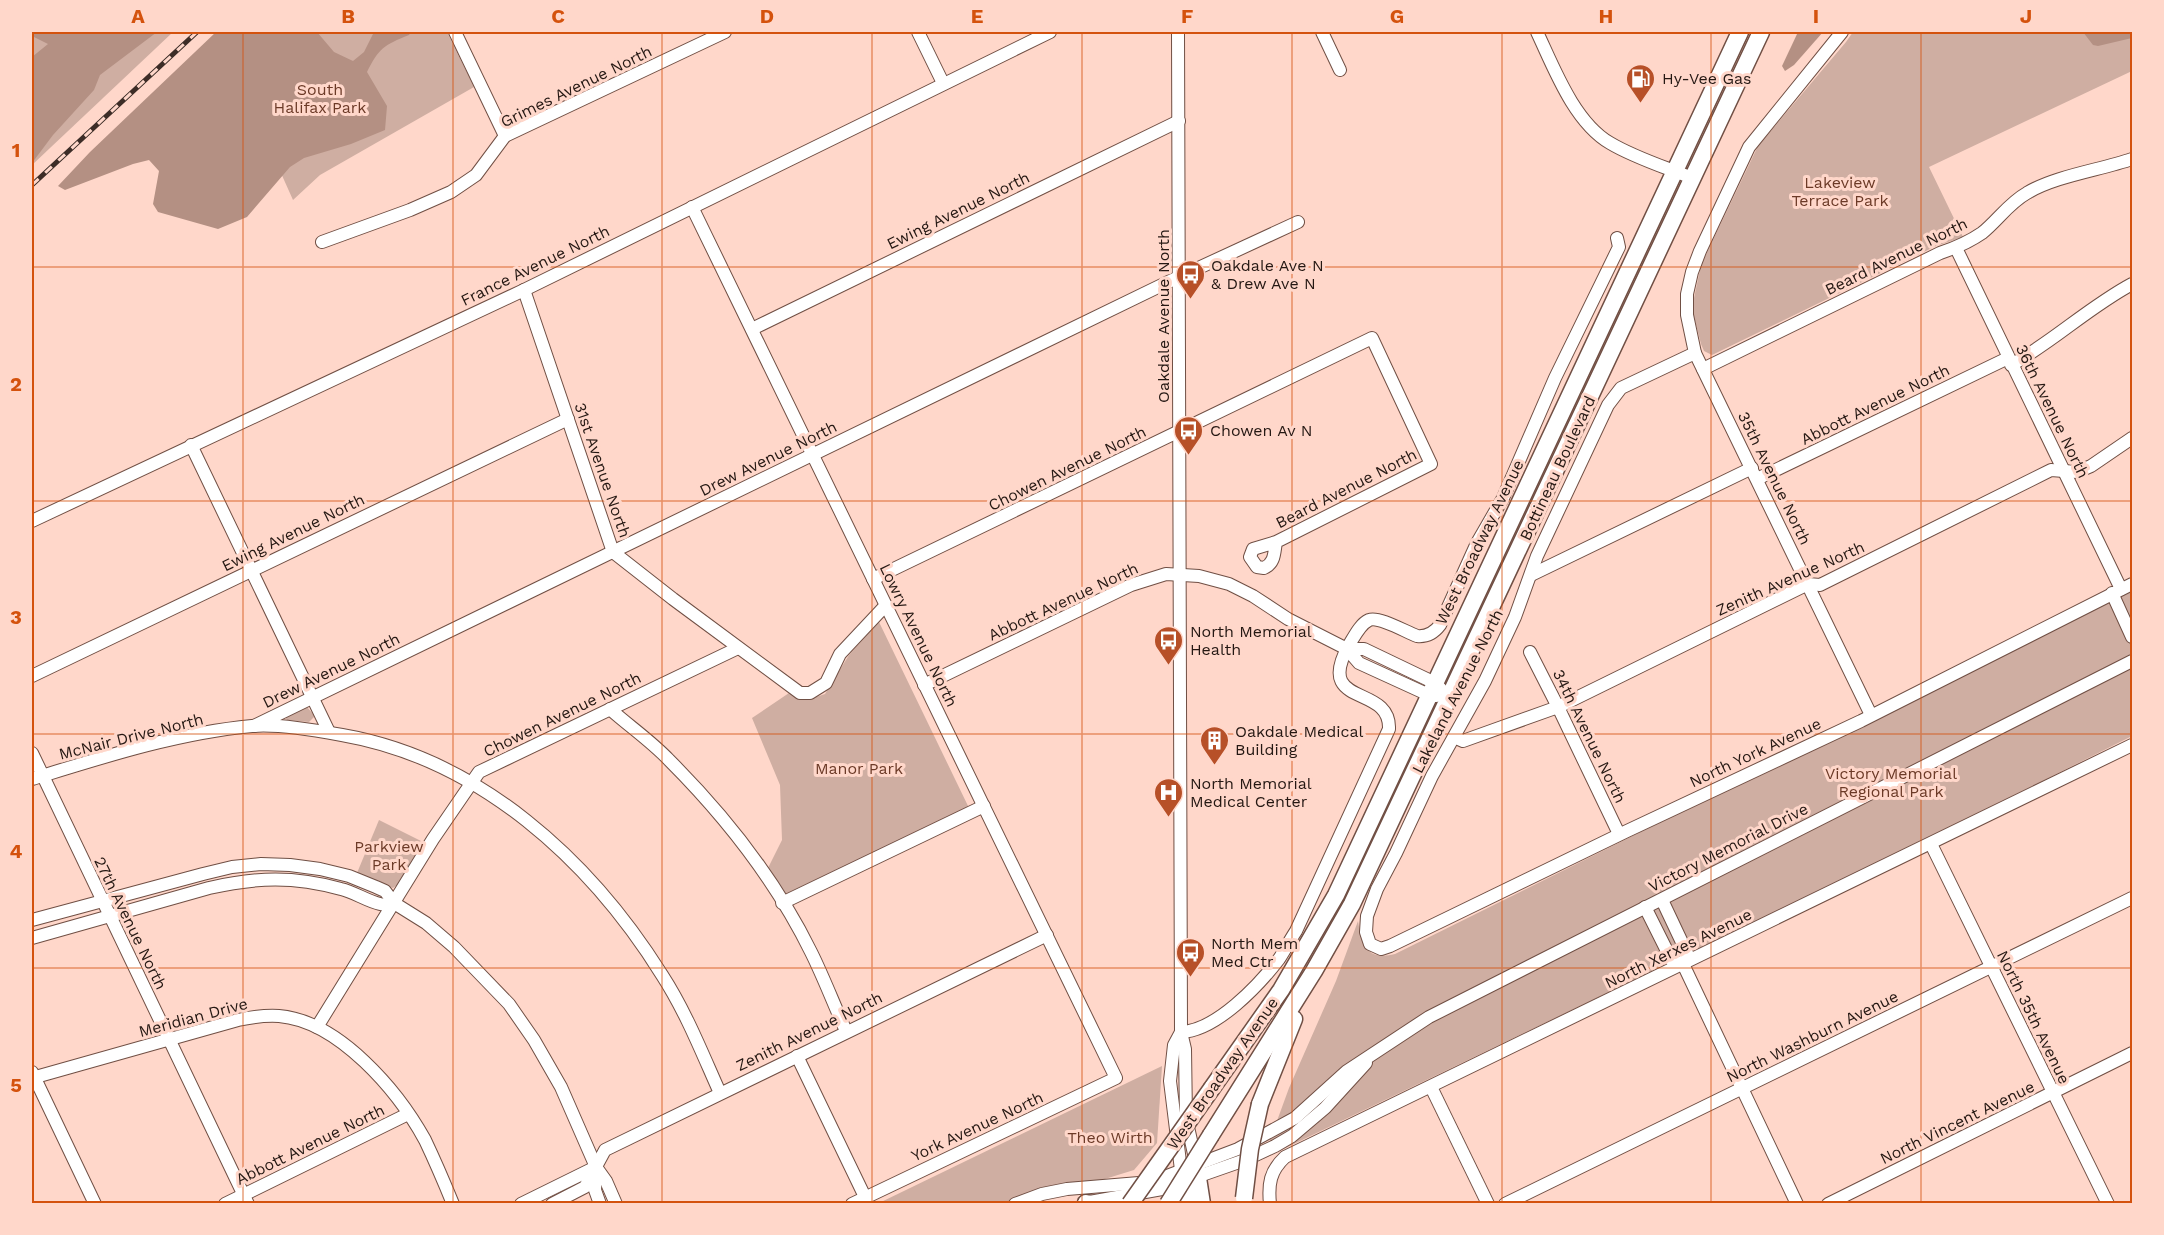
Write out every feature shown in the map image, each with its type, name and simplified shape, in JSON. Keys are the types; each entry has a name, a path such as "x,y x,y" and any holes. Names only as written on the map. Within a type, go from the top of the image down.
{"main road":[{"name":"Bottineau Boulevard","path":"1344,876 1740,32"},
{"name":"Bottineau Boulevard","path":"1352,904 1761,32"},
{"path":"1705,149 1739,98 1771,32"},
{"name":"West Broadway Avenue","path":"1130,1203 1281,990 1317,930 1344,876"},
{"name":"West Broadway Avenue","path":"1168,1203 1333,939 1352,904"},
{"path":"1244,1201 1250,1149 1260,1104 1295,1016 1317,977 1333,939"},
{"path":"1189,1203 1190,1173"},
{"path":"1190,1173 1202,1203"},
{"path":"1084,1203 1090,1203"},
{"path":"1110,1203 1122,1203"}],"street":[{"path":"455,32 505,136"},
{"name":"Grimes Avenue North","path":"322,242 410,210 465,184 487,162 505,136 725,32"},
{"path":"918,32 943,83"},
{"name":"France Avenue North","path":"32,521 524,290 1050,32"},
{"name":"Oakdale Avenue North","path":"1178,32 1181,1032 1185,1049 1190,1173"},
{"path":"1322,32 1340,70"},
{"path":"1537,32 1575,106 1592,129 1616,147 1692,178"},
{"path":"1695,353 1687,315 1687,294 1700,251 1749,147 1842,32"},
{"name":"Ewing Avenue North","path":"752,329 1179,121"},
{"name":"Beard Avenue North","path":"1703,369 1940,253 1956,248 1983,232 2009,205 2027,193 2047,184 2133,159"},
{"name":"Lowry Avenue North","path":"692,207 1116,1078"},
{"name":"Drew Avenue North","path":"254,726 813,454 1298,222"},
{"name":"West Broadway Avenue","path":"1181,1032 1192,1032 1207,1025 1235,1005 1279,958 1296,931 1389,729 1388,716 1384,709 1347,690 1340,681 1341,666 1347,649 1362,625 1368,620 1379,620 1423,637 1436,631 1440,625 1477,543 1503,498 1555,378 1619,247 1617,238"},
{"name":"36th Avenue North","path":"1956,248 2064,471 2126,588 2133,637"},
{"name":"Abbott Avenue North","path":"1531,575 2010,361 2045,344 2106,299 2133,284"},
{"name":"31st Avenue North","path":"524,290 613,552 800,693 818,690 826,683 840,654 886,605"},
{"name":"Chowen Avenue North","path":"873,579 1371,338 1431,464"},
{"name":"35th Avenue North","path":"1695,353 1871,715"},
{"name":"Lakeland Avenue North","path":"1390,946 1382,949 1370,944 1366,932 1367,916 1377,888 1396,854 1432,776 1485,681 1515,617 1542,546 1608,405 1621,388 1695,353"},
{"name":"Ewing Avenue North","path":"32,676 568,419"},
{"name":"Zenith Avenue North","path":"1454,736 1463,741 1558,707 1808,584 1820,585 2051,470 2077,472 2133,438"},
{"path":"191,445 329,732"},
{"name":"Beard Avenue North","path":"1276,542 1431,464"},
{"name":"Abbott Avenue North","path":"924,685 1131,585 1166,574 1180,574 1217,579 1240,588 1288,619 1347,649 1364,649 1432,689 1449,696"},
{"name":"North York Avenue","path":"1390,946 1619,834 1871,715 2126,588"},
{"name":"Chowen Avenue North","path":"317,1027 470,782 479,772 738,648"},
{"name":"34th Avenue North","path":"1530,652 1619,834"},
{"name":"Victory Memorial Drive","path":"1190,1173 1245,1160 1292,1136 1325,1108 1375,1053 1429,1017 2133,661"},
{"path":"610,709 668,758 693,784 756,863 811,951 846,1032"},
{"name":"McNair Drive North","path":"37,777 161,742 202,733 254,726 329,732 410,753 470,782 513,809 579,869 610,903 638,939 663,977 686,1017 720,1093"},
{"name":"North Xerxes Avenue","path":"1270,1203 1268,1186 1272,1173 1277,1164 1286,1157 2133,745"},
{"name":"27th Avenue North","path":"32,753 37,777 110,916 246,1199"},
{"path":"782,903 984,806"},
{"name":"North 35th Avenue","path":"1931,844 2024,1028 2053,1093 2108,1203"},
{"path":"32,920 232,867 261,864 310,867 348,876 385,891 394,903 426,923 454,947 509,1005 534,1040 561,1087 596,1167 606,1181 616,1203"},
{"path":"32,938 209,888 264,879 292,879 319,883 346,890 380,904 394,903"},
{"name":"North Washburn Avenue","path":"1505,1203 2133,898"},
{"path":"1662,900 1687,953 1683,964 1797,1203"},
{"path":"1645,908 1672,961 1683,964"},
{"name":"Zenith Avenue North","path":"552,1203 585,1187 605,1150 1047,935"},
{"name":"Meridian Drive","path":"32,1076 259,1016 281,1016 317,1027 329,1034 363,1061 386,1085 424,1140 453,1203"},
{"name":"North Vincent Avenue","path":"1828,1203 2133,1053"},
{"path":"797,1056 865,1197"},
{"path":"32,1076 95,1203"},
{"name":"York Avenue North","path":"852,1203 1116,1078"},
{"path":"1431,1087 1488,1203"},
{"name":"Abbott Avenue North","path":"225,1203 246,1199 408,1114"},
{"path":"596,1167 595,1190 600,1203"},
{"name":"Zenith Avenue North","path":"521,1203 596,1167"},
{"path":"1084,1203 1152,1192 1190,1173"},
{"path":"1015,1203 1067,1189 1151,1182 1190,1173"}],"green space":[{"path":"32,32 173,32 32,165"},
{"name":"South Halifax Park","path":"218,32 447,32 474,87 320,175 293,200"},
{"name":"Lakeview Terrace Park","path":"1853,32 2132,32 2132,71 1929,167 1963,237 1936,246 1712,355 1704,351 1694,317 1694,298 1701,265 1758,146"},
{"name":"Victory Memorial Regional Park","path":"2132,588 2132,736 1263,1159 1289,1088 1336,981 1358,921 1364,944 1368,950 1378,955 1395,954"},
{"name":"Manor Park","path":"879,622 969,808 785,894 768,868 782,840 780,785 752,718 789,693 797,698 810,699 825,694 849,655"},
{"path":"307,707 314,715 309,722 287,720 285,717"},
{"name":"Parkview Park","path":"379,820 423,842 393,888 357,873"},
{"name":"Theo Wirth","path":"1162,1066 1157,1143 1134,1170 1027,1203 877,1204"}],"shaded area":[{"path":"32,32 157,32 100,75 94,90 53,135 32,163 32,57 48,44 32,36"},
{"path":"216,32 317,32 334,52 353,61 364,52 374,32 411,32 383,48 367,72 387,106 385,130 351,144 304,158 290,167 247,217 218,229 158,212 153,204 159,171 149,160 65,190 58,186 90,152"},
{"path":"1798,32 1823,32 1794,65 1785,71 1782,66"},
{"path":"2083,32 2132,32 2132,38 2098,46 2093,45"}],"railway":[{"path":"32,185 197,32"}],"place":[{"name":"Hy-Vee Gas","path":"1641,104"},
{"name":"Oakdale Ave N & Drew Ave N","path":"1190,300"},
{"name":"Chowen Av N","path":"1189,456"},
{"name":"North Memorial Health","path":"1169,666"},
{"name":"Oakdale Medical Building","path":"1214,766"},
{"name":"North Memorial Medical Center","path":"1169,818"},
{"name":"North Mem Med Ctr","path":"1190,978"}]}
